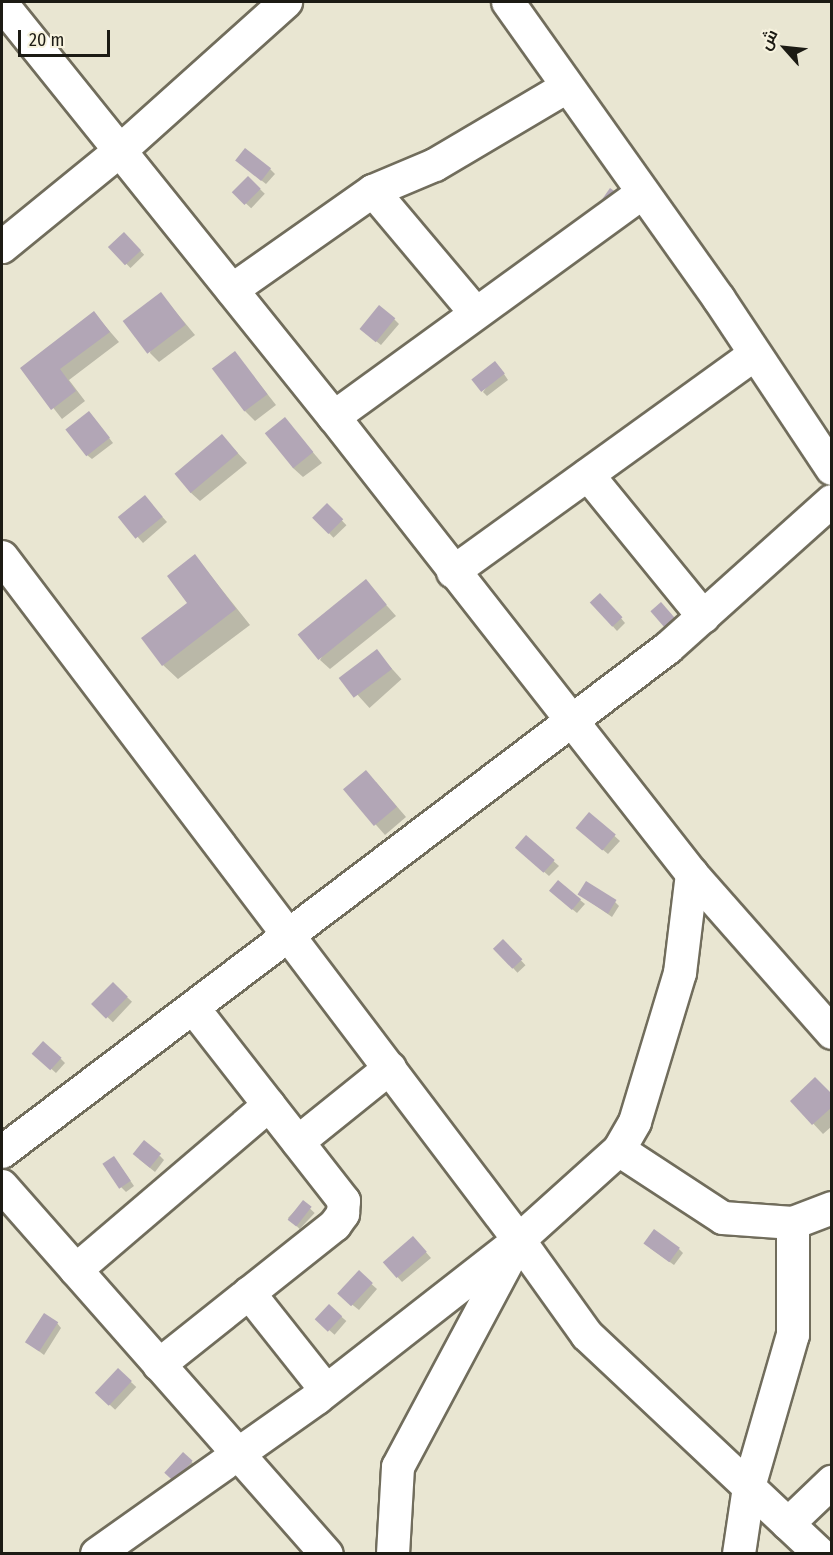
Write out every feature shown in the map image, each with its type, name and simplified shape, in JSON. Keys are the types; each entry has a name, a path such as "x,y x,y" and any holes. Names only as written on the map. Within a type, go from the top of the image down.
{"street":[{"path":"2,247 121,150 286,2"},
{"path":"508,2 755,354 831,469"},
{"path":"2,4 334,417 453,572 571,718 692,874 826,1014"},
{"path":"232,290 373,191 435,165 567,87"},
{"path":"373,191 476,312"},
{"path":"334,417 641,194"},
{"path":"453,572 755,354"},
{"path":"588,475 704,617"},
{"path":"2,1152 194,1009 571,718 668,648 831,501"},
{"path":"2,556 519,1239 587,1335 820,1554"},
{"path":"97,1554 326,1390 519,1239 619,1150 643,1100 680,973 692,874"},
{"path":"159,1365 335,1225 343,1214 344,1201 194,1009"},
{"path":"298,1142 390,1068"},
{"path":"76,1270 269,1105"},
{"path":"619,1150 723,1218 793,1223 831,1208"},
{"path":"2,1186 327,1554"},
{"path":"739,1554 749,1486 792,1335 793,1223"},
{"path":"393,1554 398,1467 519,1239"},
{"path":"249,1293 326,1390"},
{"path":"788,1524 831,1482"}],"building":[{"path":"245,148 271,168 261,181 235,161"},
{"path":"248,176 261,189 244,205 232,192"},
{"path":"610,188 623,197 611,214 598,205"},
{"path":"124,232 141,250 125,265 108,247"},
{"path":"161,292 186,325 147,354 123,321"},
{"path":"379,305 395,318 376,342 359,329"},
{"path":"94,311 110,332 60,369 76,391 51,410 20,368"},
{"path":"235,351 267,394 244,412 212,368"},
{"path":"495,361 505,374 481,392 471,379"},
{"path":"89,411 110,438 86,456 65,429"},
{"path":"285,417 313,452 293,468 265,433"},
{"path":"222,434 238,453 191,493 175,474"},
{"path":"145,495 163,517 135,539 118,517"},
{"path":"327,503 343,519 328,534 312,518"},
{"path":"195,554 236,609 162,666 141,638 187,603 167,576"},
{"path":"366,579 387,605 318,660 298,634"},
{"path":"600,593 623,617 612,627 590,603"},
{"path":"661,602 688,633 677,642 650,611"},
{"path":"377,649 392,669 354,698 339,678"},
{"path":"366,770 397,807 374,826 343,789"},
{"path":"589,812 616,834 602,851 576,828"},
{"path":"526,835 555,860 544,873 515,848"},
{"path":"558,880 581,899 572,910 549,891"},
{"path":"586,881 617,900 608,914 578,895"},
{"path":"503,939 522,959 512,969 493,949"},
{"path":"113,982 128,997 106,1019 91,1004"},
{"path":"43,1041 62,1058 50,1070 32,1054"},
{"path":"815,1077 832,1094 832,1107 812,1125 790,1101"},
{"path":"144,1140 161,1154 150,1168 133,1154"},
{"path":"114,1156 131,1181 119,1189 102,1164"},
{"path":"303,1200 312,1207 296,1226 288,1220"},
{"path":"654,1229 680,1248 669,1262 643,1244"},
{"path":"413,1236 427,1252 397,1278 383,1262"},
{"path":"359,1270 373,1283 351,1306 337,1293"},
{"path":"329,1304 342,1316 328,1332 315,1319"},
{"path":"44,1313 58,1322 39,1352 25,1342"},
{"path":"118,1368 132,1381 109,1406 95,1393"},
{"path":"183,1452 193,1461 174,1482 164,1473"}]}
